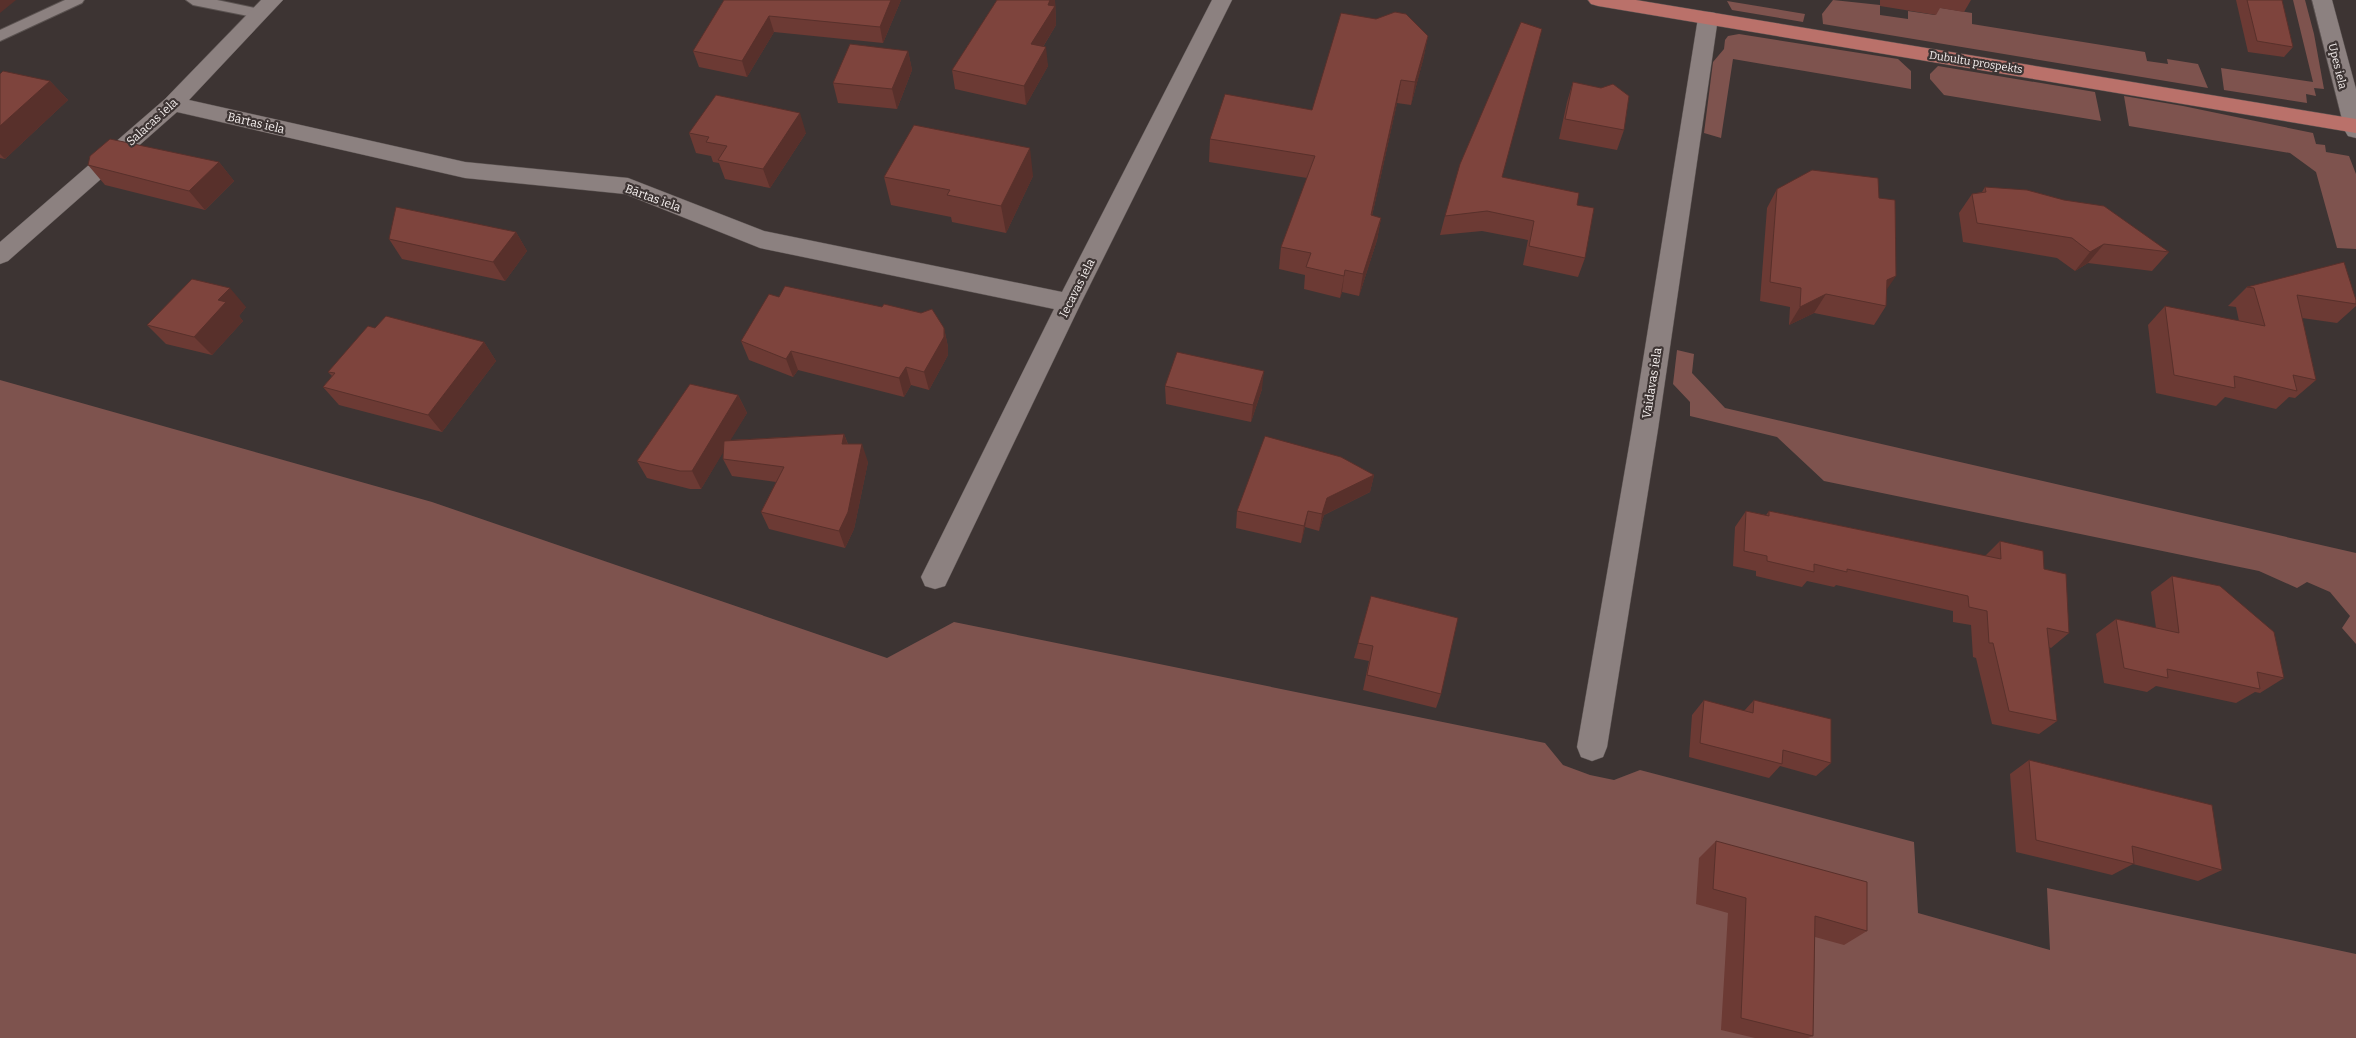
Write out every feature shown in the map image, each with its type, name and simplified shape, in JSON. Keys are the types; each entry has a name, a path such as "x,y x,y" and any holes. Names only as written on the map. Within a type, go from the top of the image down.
{"main road":[{"name":"Dubultu prospekts","path":"1598,0 2355,127"}],"street":[{"name":"Iecavas iela","path":"935,577 1069,303 1222,0"},
{"name":"Upes iela","path":"2322,0 2355,127"},
{"name":"Salacas iela","path":"0,255 173,104 266,6"},
{"name":"Vaidavas iela","path":"1592,747 1645,429 1708,18"},
{"name":"Bārtas iela","path":"173,104 465,170 628,186 760,239 1069,303"}],"lane":[{"path":"0,36 77,0"},
{"path":"193,0 266,6"}],"shaded area":[{"path":"1833,0 1880,5 1880,15 1908,19 1908,11 1935,15 1935,7 1972,13 1972,24 2145,52 2147,61 2168,64 2167,59 2198,64 2208,88 1823,24 1822,14"},
{"path":"2293,0 2305,0 2314,34 2324,89 2314,88 2316,96 2306,94 2307,103 2224,90 2221,68 2313,82"},
{"path":"1727,1 1805,14 1803,22 1732,10"},
{"path":"1739,34 1898,59 1911,71 1911,89 1733,59 1721,138 1704,133 1713,62 1724,49 1725,40 1728,36"},
{"path":"1938,66 2095,92 2101,121 1944,95 1930,79 1930,74"},
{"path":"2124,96 2183,106 2313,133 2316,144 2325,145 2326,152 2349,156 2356,174 2356,249 2337,248 2316,172 2290,153 2129,126"},
{"path":"1677,350 1694,354 1692,373 1725,408 2356,553 2356,644 2342,628 2350,616 2330,592 2307,582 2297,588 2259,571 1824,481 1777,437 1690,416 1690,402 1673,384"},
{"path":"0,380 432,502 887,658 954,622 1545,743 1563,765 1590,775 1614,780 1640,770 1914,842 1918,913 2050,950 2047,888 2356,954 2356,1038 0,1038"}],"building":[{"path":"724,0 891,0 880,27 769,16 742,61 693,51"},
{"path":"997,0 1050,0 1048,5 1055,6 1031,44 1046,47 1024,86 952,70"},
{"path":"2247,0 2282,0 2293,47 2257,41"},
{"path":"1395,12 1406,14 1428,36 1415,82 1401,80 1371,215 1381,218 1363,274 1345,270 1344,276 1306,267 1311,253 1281,247 1315,156 1210,139 1225,94 1312,110 1341,13 1376,19"},
{"path":"1521,22 1542,29 1502,177 1579,193 1577,205 1594,208 1585,258 1529,246 1534,221 1487,211 1445,216 1460,164"},
{"path":"850,44 908,51 892,89 833,83"},
{"path":"3,71 50,81 0,126 0,74"},
{"path":"1573,82 1601,88 1613,84 1629,96 1624,130 1565,119"},
{"path":"716,95 800,113 763,169 718,160 727,146 706,142 709,137 689,133"},
{"path":"914,125 1030,148 1001,206 947,195 950,190 884,177"},
{"path":"110,139 219,162 189,191 88,165 90,156"},
{"path":"1812,170 1878,178 1879,198 1895,200 1896,276 1887,280 1886,306 1826,294 1800,307 1801,288 1770,282 1777,189"},
{"path":"1985,187 2027,190 2064,200 2104,206 2169,252 2104,244 2090,252 2072,238 1977,223 1972,194 1986,192"},
{"path":"396,207 516,232 493,262 389,239"},
{"path":"2344,262 2356,304 2297,295 2316,380 2293,375 2297,391 2234,376 2235,388 2174,375 2165,306 2265,326 2254,288 2247,287"},
{"path":"192,279 230,288 218,300 226,302 194,337 147,325"},
{"path":"785,286 882,307 884,304 921,313 932,309 944,328 944,337 924,372 906,367 899,378 791,351 786,359 741,341 769,294 779,297"},
{"path":"386,316 484,342 428,415 323,387 335,373 328,372 368,326 375,328"},
{"path":"1177,352 1264,371 1253,405 1165,386"},
{"path":"690,384 738,395 692,471 680,471 637,461"},
{"path":"844,434 842,444 862,444 848,512 839,531 761,512 784,467 723,459 724,441"},
{"path":"1265,436 1341,457 1374,475 1327,498 1322,514 1308,511 1304,526 1237,511"},
{"path":"1746,511 1769,516 1769,511 2001,559 2000,541 2043,551 2044,569 2066,574 2069,633 2047,628 2057,721 2009,711 1993,643 1989,643 1987,611 1969,607 1968,596 1847,569 1847,572 1814,564 1814,572 1767,561 1767,556 1744,551"},
{"path":"2172,576 2220,586 2274,632 2284,678 2257,672 2260,689 2167,669 2168,678 2124,668 2116,619 2179,633"},
{"path":"1371,596 1458,618 1441,694 1367,675 1373,646 1358,643"},
{"path":"1704,700 1753,713 1754,700 1831,719 1831,763 1783,750 1782,764 1700,743"},
{"path":"2029,760 2212,805 2222,870 2132,846 2134,864 2036,840"},
{"path":"1716,841 1867,882 1867,931 1815,916 1813,1036 1741,1018 1746,898 1713,889"}]}
